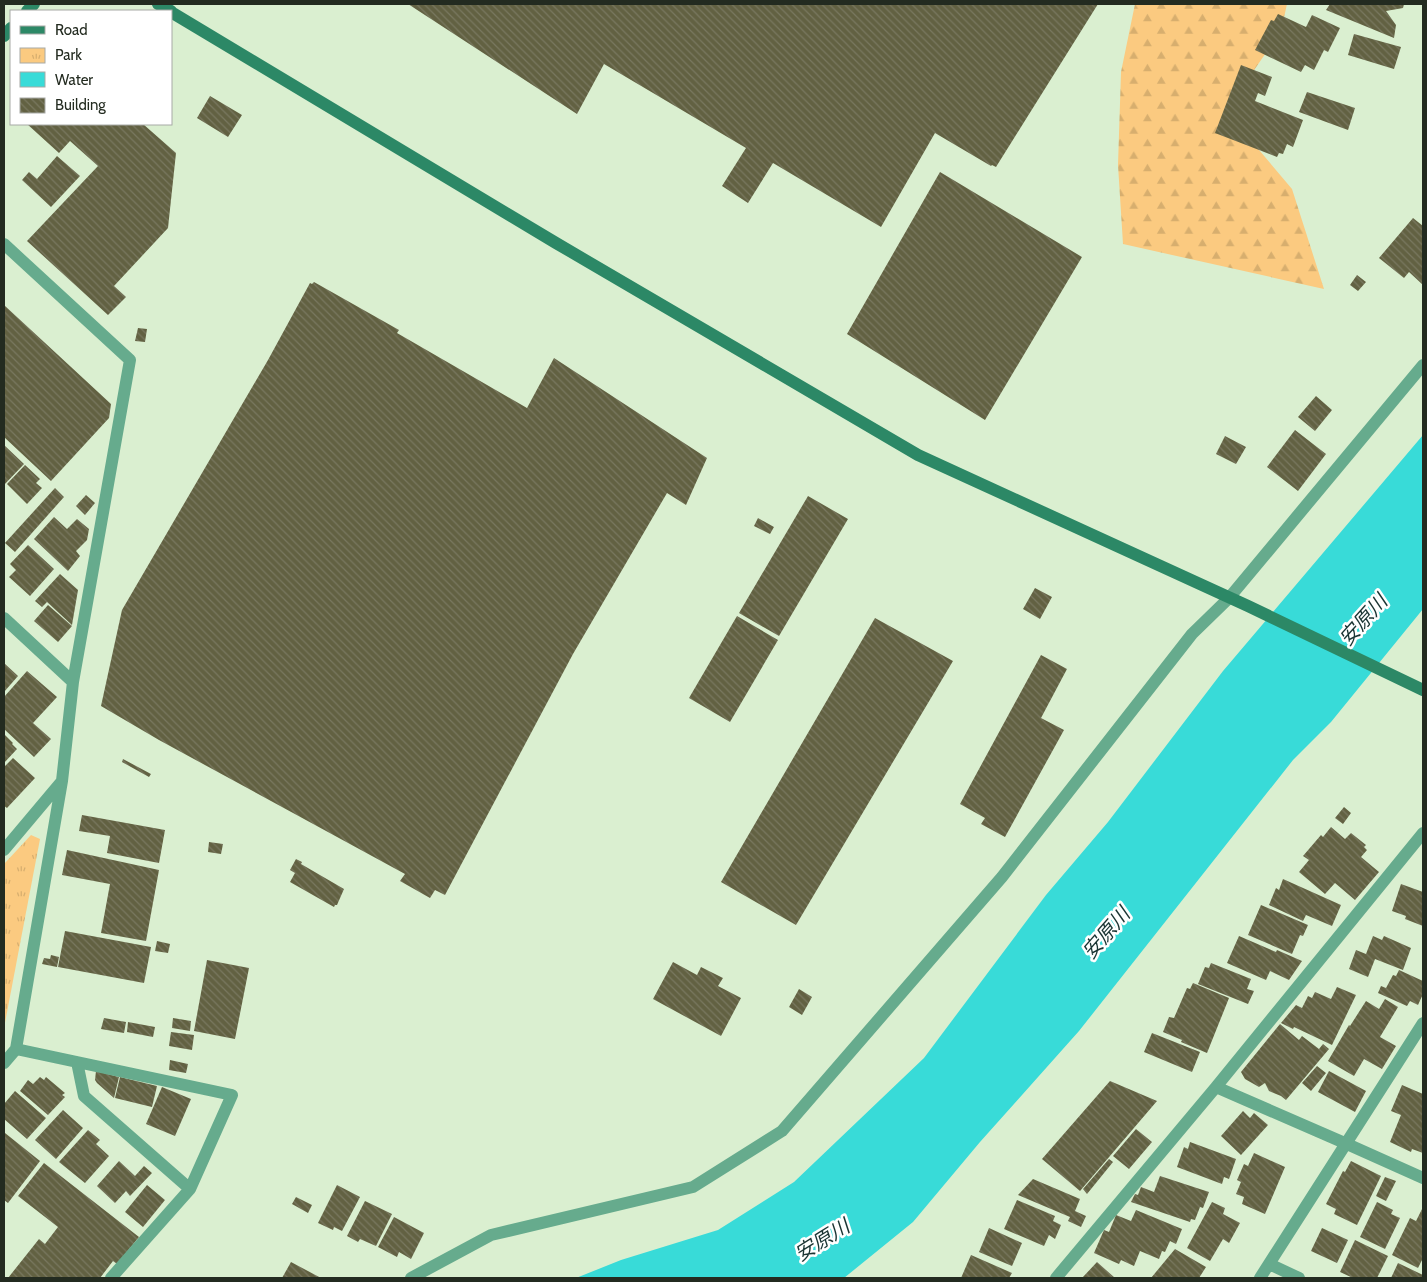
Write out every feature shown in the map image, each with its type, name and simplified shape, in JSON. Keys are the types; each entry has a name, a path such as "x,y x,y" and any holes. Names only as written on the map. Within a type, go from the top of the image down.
{"street":[{"path":"158,4 169,10"},
{"path":"172,12 556,243 918,455 1248,606 1421,689"},
{"path":"4,244 130,360 73,682 62,781 16,1049 4,1063"},
{"path":"411,1278 491,1236 693,1187 782,1131 1002,877 1192,634 1229,598 1423,365"},
{"path":"4,618 73,682"},
{"path":"6,844 62,781"},
{"path":"1056,1278 1216,1087 1423,833"},
{"path":"1260,1278 1423,1023"},
{"path":"16,1049 232,1095 190,1189 111,1278"},
{"path":"77,1062 84,1096 190,1189"},
{"path":"1216,1087 1423,1178"},
{"path":"1269,1264 1299,1278"}],"green space":[{"path":"1135,4 1287,4 1281,31 1226,111 1292,189 1324,289 1123,244 1118,165 1121,72"},
{"path":"31,835 40,839 4,1028 4,864"}],"water":[{"name":"安原川","path":"1423,435 1423,609 1331,722 1293,760 1079,1031 980,1142 913,1222 844,1278 576,1278 621,1260 718,1230 794,1182 924,1058 1046,895 1108,822 1223,671"}],"building":[{"path":"408,4 1098,4 996,167 991,166 935,133 881,227 773,163 748,203 722,186 746,148 604,64 577,114"},
{"path":"1330,4 1404,4 1403,8 1386,11 1396,25 1394,38 1326,10"},
{"path":"1278,14 1306,27 1312,15 1340,28 1328,52 1324,50 1314,70 1305,65 1301,72 1255,50 1271,20 1274,21"},
{"path":"1354,34 1401,47 1394,69 1348,55"},
{"path":"1241,65 1272,77 1265,96 1258,93 1255,101 1303,120 1293,147 1287,144 1283,154 1279,153 1277,157 1215,133"},
{"path":"1307,92 1355,108 1348,130 1299,112"},
{"path":"210,96 242,115 228,137 197,118"},
{"path":"28,125 144,125 176,153 168,228 114,286 126,297 108,315 27,241 98,166 70,141 59,153"},
{"path":"57,156 80,176 51,207 22,180 29,172 37,179"},
{"path":"940,172 1082,257 985,420 847,334"},
{"path":"1413,218 1423,226 1423,285 1409,272 1404,278 1379,258"},
{"path":"1357,275 1366,282 1358,291 1350,285"},
{"path":"314,282 399,330 397,333 527,408 554,358 707,458 686,505 667,493 573,654 445,895 435,890 430,898 400,881 405,874 159,740 101,706 122,610 268,360 310,283"},
{"path":"4,305 111,404 109,418 51,481 4,437"},
{"path":"138,328 147,329 145,342 135,341"},
{"path":"1316,396 1332,410 1315,431 1298,417"},
{"path":"1295,430 1326,454 1298,491 1267,467"},
{"path":"1225,436 1246,447 1236,464 1216,454"},
{"path":"4,445 24,464 4,485"},
{"path":"25,465 40,479 36,483 42,488 27,504 7,484"},
{"path":"55,488 64,497 15,552 5,543"},
{"path":"86,495 95,503 85,515 76,506"},
{"path":"808,496 848,519 779,636 739,613"},
{"path":"54,517 67,529 77,519 89,529 87,540 76,551 80,556 68,571 34,539"},
{"path":"758,518 774,527 770,534 754,526"},
{"path":"28,545 54,569 30,596 9,577 16,570 10,564"},
{"path":"60,574 78,590 72,625 47,602 42,607 35,601"},
{"path":"1035,588 1052,597 1040,619 1023,609"},
{"path":"48,605 72,626 58,642 34,621"},
{"path":"737,616 778,640 730,722 689,698"},
{"path":"875,618 953,661 796,925 721,882"},
{"path":"1041,655 1067,669 1041,718 1064,730 1005,837 981,824 985,818 960,804"},
{"path":"4,663 18,676 4,692"},
{"path":"27,671 57,697 33,723 51,739 34,757 4,729 4,697"},
{"path":"4,734 17,749 4,763"},
{"path":"13,758 35,778 7,808 4,806 4,767"},
{"path":"123,759 151,774 149,777 122,762"},
{"path":"1344,807 1351,813 1343,824 1335,818"},
{"path":"82,815 165,830 159,863 107,853 110,836 79,831"},
{"path":"1331,827 1345,839 1351,833 1366,845 1364,847 1367,850 1361,857 1379,872 1355,900 1335,883 1325,894 1299,872 1309,860 1303,856 1321,835 1323,837"},
{"path":"209,842 223,844 221,854 208,852"},
{"path":"67,850 159,870 146,941 101,933 110,884 62,875"},
{"path":"296,859 302,862 301,864 344,889 337,905 334,907 290,882 295,873 290,870"},
{"path":"1283,879 1341,905 1332,926 1306,915 1303,921 1269,905 1276,888 1279,890"},
{"path":"1401,884 1423,892 1423,926 1405,919 1406,916 1392,911"},
{"path":"1261,905 1308,925 1303,936 1300,935 1292,954 1248,935"},
{"path":"65,931 151,947 144,983 58,967"},
{"path":"1239,936 1302,961 1289,980 1270,971 1266,980 1227,963"},
{"path":"1373,936 1382,940 1384,936 1411,948 1403,970 1375,959 1368,977 1349,969 1356,950 1366,954"},
{"path":"157,941 170,944 168,953 155,951"},
{"path":"51,955 59,957 57,967 42,964 44,958 50,959"},
{"path":"207,960 249,968 235,1039 194,1031"},
{"path":"673,962 697,975 701,967 723,978 718,986 741,998 721,1036 653,999"},
{"path":"1211,963 1251,979 1247,989 1254,991 1248,1004 1198,984 1205,967 1209,968"},
{"path":"1399,970 1423,981 1423,994 1418,1005 1410,1001 1407,1006 1378,993 1381,986 1386,988 1393,975 1396,976"},
{"path":"1193,983 1229,998 1207,1053 1163,1032 1169,1017 1174,1018 1187,988 1190,989"},
{"path":"1337,987 1356,995 1332,1045 1281,1023 1296,1005 1302,1008 1308,996 1312,998 1315,992 1331,999"},
{"path":"799,989 812,997 802,1015 789,1007"},
{"path":"1385,999 1398,1007 1380,1037 1396,1046 1382,1069 1364,1059 1354,1076 1328,1061 1349,1025 1366,1001 1379,1009"},
{"path":"104,1018 126,1022 124,1033 101,1029"},
{"path":"173,1018 191,1021 190,1031 172,1028"},
{"path":"128,1022 155,1027 153,1037 127,1032"},
{"path":"1280,1024 1299,1040 1302,1036 1319,1049 1323,1044 1329,1049 1286,1100 1269,1091 1265,1083 1259,1087 1245,1079 1241,1072"},
{"path":"171,1032 194,1035 192,1050 169,1046"},
{"path":"1152,1033 1200,1052 1192,1072 1144,1052"},
{"path":"170,1060 188,1064 186,1073 169,1070"},
{"path":"1317,1066 1326,1073 1311,1091 1302,1083"},
{"path":"96,1071 119,1077 114,1098 95,1080"},
{"path":"1329,1071 1366,1091 1355,1112 1318,1092"},
{"path":"40,1077 44,1080 46,1077 65,1093 62,1095 65,1097 48,1115 20,1091 28,1080 33,1084"},
{"path":"120,1077 157,1086 152,1107 115,1098"},
{"path":"1110,1081 1157,1101 1080,1191 1042,1159"},
{"path":"1402,1085 1423,1094 1423,1153 1412,1149 1411,1152 1390,1142 1401,1115 1391,1111"},
{"path":"162,1087 191,1099 175,1136 146,1124"},
{"path":"15,1091 46,1118 27,1139 4,1119 4,1104"},
{"path":"63,1110 83,1128 56,1159 35,1140"},
{"path":"1243,1111 1250,1118 1254,1113 1268,1125 1241,1155 1221,1136"},
{"path":"1136,1129 1152,1142 1129,1169 1113,1156"},
{"path":"88,1130 100,1140 96,1144 109,1156 85,1183 59,1162"},
{"path":"5,1133 40,1161 8,1203 4,1200"},
{"path":"1190,1142 1236,1159 1229,1179 1224,1177 1222,1184 1177,1167 1184,1147 1188,1149"},
{"path":"1254,1153 1285,1167 1265,1214 1242,1204 1244,1197 1236,1194 1241,1182 1237,1180 1244,1164 1248,1166"},
{"path":"1109,1159 1113,1162 1087,1194 1083,1189"},
{"path":"119,1161 135,1176 144,1166 152,1173 130,1196 126,1191 115,1203 97,1186"},
{"path":"1351,1161 1381,1176 1357,1225 1334,1214 1336,1209 1326,1204 1343,1171 1345,1172"},
{"path":"44,1163 139,1237 117,1264 113,1261 100,1278 8,1278 39,1239 45,1244 58,1227 18,1196"},
{"path":"1160,1176 1209,1192 1203,1208 1200,1207 1195,1220 1191,1219 1190,1222 1131,1202 1135,1194 1138,1195 1141,1187 1154,1192"},
{"path":"1385,1177 1396,1181 1386,1201 1376,1196"},
{"path":"1033,1179 1080,1199 1075,1211 1086,1216 1081,1227 1068,1221 1070,1217 1018,1195"},
{"path":"147,1185 165,1200 143,1227 125,1212"},
{"path":"337,1185 360,1197 342,1231 334,1227 333,1230 318,1223"},
{"path":"296,1197 312,1205 308,1213 292,1204"},
{"path":"1017,1200 1055,1216 1053,1221 1061,1225 1055,1239 1049,1235 1044,1246 1004,1229"},
{"path":"365,1201 392,1214 376,1246 360,1239 358,1242 347,1236"},
{"path":"1212,1202 1225,1208 1223,1214 1240,1223 1229,1243 1223,1239 1210,1261 1187,1248"},
{"path":"1377,1202 1393,1210 1391,1214 1400,1218 1385,1249 1360,1237"},
{"path":"1423,1207 1423,1258 1418,1268 1392,1255 1410,1218 1416,1221"},
{"path":"1136,1210 1182,1229 1176,1244 1170,1241 1165,1252 1162,1251 1159,1259 1140,1251 1134,1266 1121,1260 1119,1264 1094,1253 1104,1230 1109,1232 1116,1215 1131,1221"},
{"path":"394,1217 424,1233 411,1259 399,1252 397,1257 378,1247"},
{"path":"989,1228 1022,1243 1012,1266 979,1252"},
{"path":"1322,1228 1348,1240 1337,1263 1311,1251"},
{"path":"1355,1240 1388,1256 1377,1278 1353,1278 1340,1272"},
{"path":"1175,1249 1206,1267 1199,1278 1151,1278"},
{"path":"971,1255 1012,1273 1009,1278 961,1278"},
{"path":"291,1262 321,1278 282,1278"},
{"path":"1097,1262 1115,1278 1082,1278"},
{"path":"1398,1263 1423,1275 1423,1278 1391,1278"}]}
